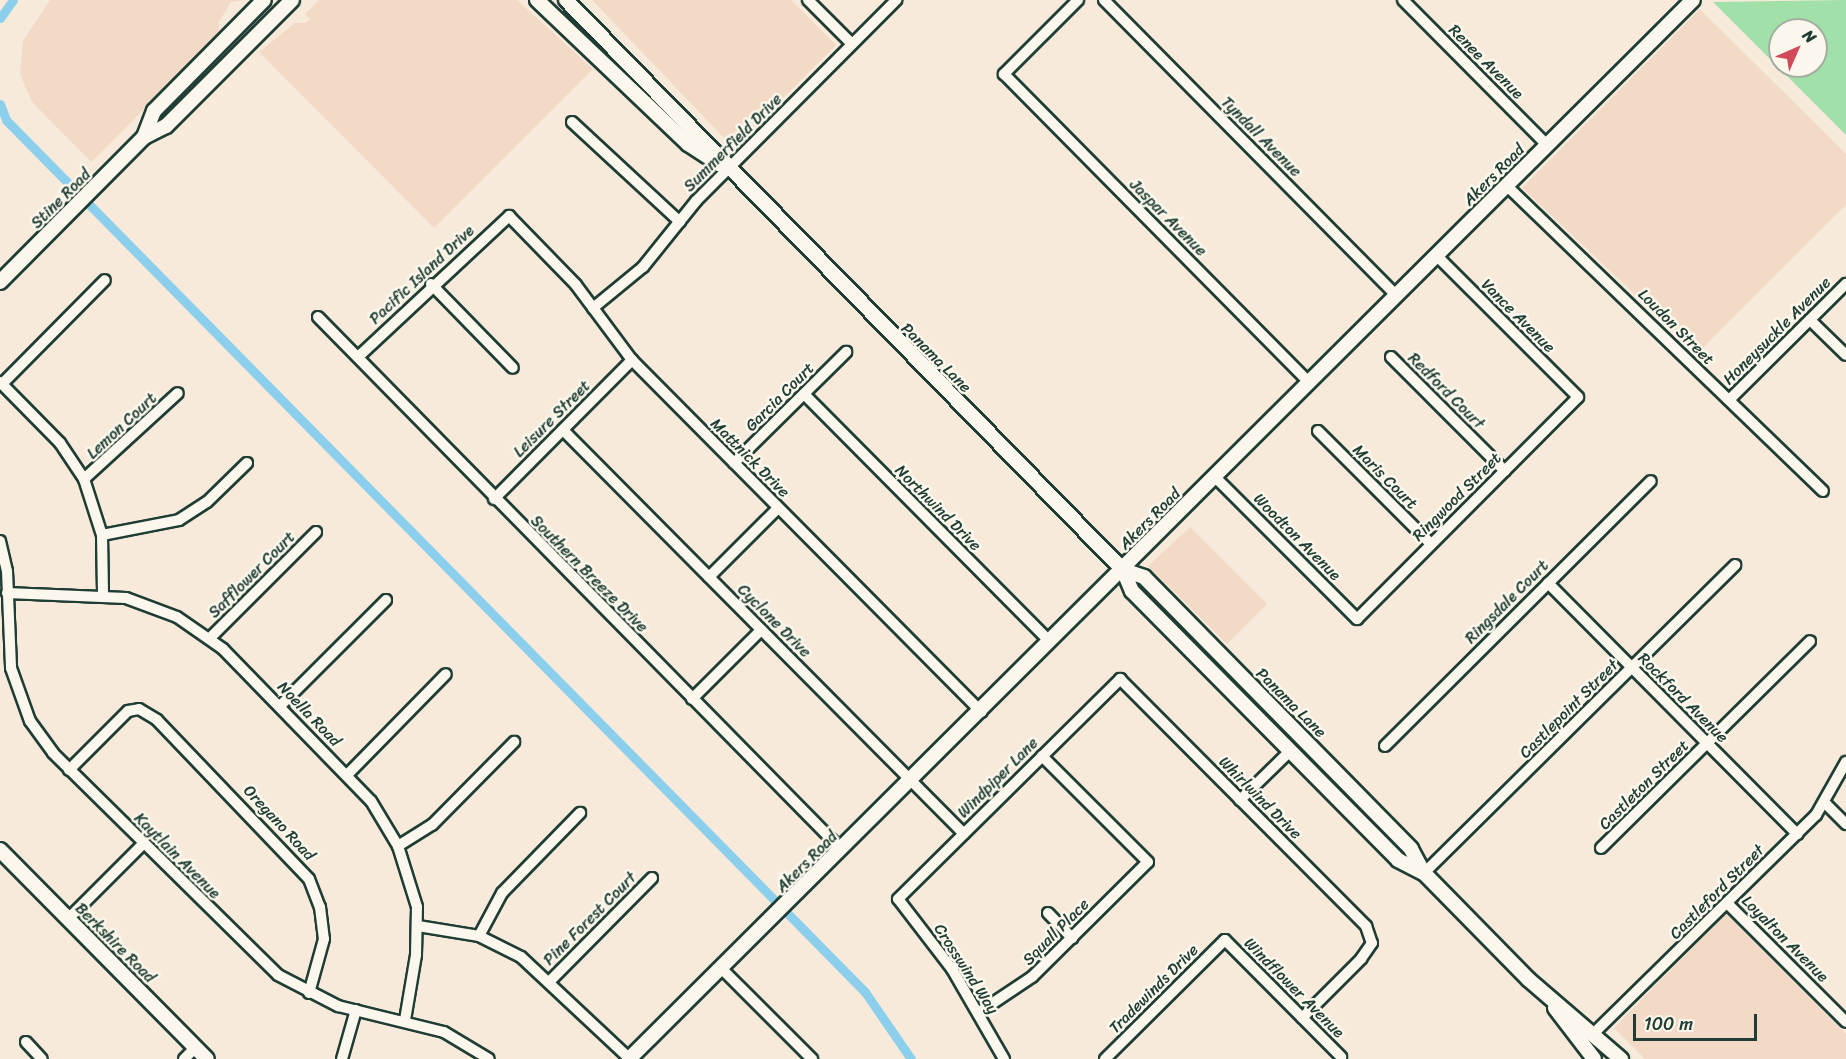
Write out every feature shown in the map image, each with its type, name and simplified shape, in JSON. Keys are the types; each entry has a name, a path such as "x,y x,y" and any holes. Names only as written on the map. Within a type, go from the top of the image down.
{"main road":[{"name":"Stine Road","path":"144,137 154,111 264,0"},
{"name":"Stine Road","path":"0,282 144,137 166,126 292,0"},
{"name":"Panama Lane","path":"537,0 688,144 727,170"},
{"path":"550,0 568,3"},
{"name":"Akers Road","path":"630,1059 723,970 1693,0"},
{"name":"Panama Lane","path":"568,3 705,140 727,170 1123,570 1132,591 1398,860 1424,873"},
{"path":"562,25 580,26 624,57"},
{"name":"Panama Lane","path":"1123,570 1144,577 1411,849 1424,873 1552,1004 1594,1059"},
{"path":"1291,750 1302,750 1351,787"},
{"name":"Berkshire Road","path":"0,850 207,1059"},
{"path":"1552,1004 1584,1032 1594,1032 1621,1059"}],"street":[{"path":"808,0 852,44"},
{"name":"Summerfield Drive","path":"593,308 643,267 727,170 896,0"},
{"name":"Jaspar Avenue","path":"1078,0 1004,74 1310,382"},
{"name":"Tyndall Avenue","path":"1104,0 1397,296"},
{"name":"Renee Avenue","path":"1406,1 1547,146"},
{"path":"572,122 680,222"},
{"name":"Loudon Street","path":"1507,186 1823,491"},
{"name":"Pacific Island Drive","path":"358,357 431,284 508,216"},
{"name":"Mattnick Drive","path":"508,216 593,308 632,360 981,712"},
{"name":"Vance Avenue","path":"1437,256 1578,397"},
{"path":"103,595 102,535 84,479 60,443 1,382 105,280"},
{"path":"431,284 513,368"},
{"name":"Honeysuckle Avenue","path":"1729,400 1846,284"},
{"name":"Southern Breeze Drive","path":"318,317 494,499 842,850"},
{"path":"1810,320 1846,355"},
{"name":"Garcia Court","path":"734,463 846,352"},
{"name":"Redford Court","path":"1391,357 1505,471"},
{"name":"Leisure Street","path":"494,499 632,360"},
{"name":"Lemon Court","path":"84,479 178,393"},
{"name":"Northwind Drive","path":"804,394 1050,642"},
{"name":"Ringwood Street","path":"1357,619 1578,397"},
{"name":"Cyclone Drive","path":"563,430 964,834"},
{"name":"Maris Court","path":"1318,431 1431,544"},
{"path":"102,535 179,520 207,502 247,463"},
{"name":"Woodton Avenue","path":"1215,477 1357,619"},
{"name":"Ringsdale Court","path":"1385,746 1651,481"},
{"path":"709,577 778,507"},
{"name":"Safflower Court","path":"210,638 316,532"},
{"name":"Kaytlain Avenue","path":"0,541 8,593 4,650 30,721 69,770 265,964 309,993 356,1010 405,1020 473,1054 489,1059"},
{"name":"Castlepoint Street","path":"1424,873 1735,565"},
{"name":"Rockford Avenue","path":"1548,583 1797,834"},
{"name":"Noella Road","path":"8,593 103,595 162,610 210,638 347,775 382,815 398,846 413,887 418,926 405,1020"},
{"path":"280,706 386,600"},
{"path":"692,699 761,630"},
{"name":"Castleton Street","path":"1601,848 1810,641"},
{"path":"347,775 446,674"},
{"name":"Windpiper Lane","path":"898,899 1120,679"},
{"name":"Whirlwind Drive","path":"1120,679 1366,926 1372,943 1302,1018"},
{"name":"Oregano Road","path":"69,770 128,711 139,709 165,728 309,879 324,939 309,993"},
{"path":"398,846 432,825 514,742"},
{"path":"1240,800 1291,750"},
{"name":"Squall Place","path":"978,1013 1016,990 1148,862 1042,756"},
{"name":"Castleford Street","path":"1594,1032 1797,834 1825,803 1846,762"},
{"path":"1825,803 1846,825"},
{"path":"479,936 502,893 580,813"},
{"path":"69,919 142,844"},
{"name":"Pine Forest Court","path":"550,981 652,878"},
{"name":"Crosswind Way","path":"898,899 934,943 1004,1059"},
{"name":"Loyalton Avenue","path":"1728,903 1846,1022"},
{"path":"1047,913 1072,938"},
{"path":"418,926 479,936 521,957 550,981 630,1059"},
{"name":"Windflower Avenue","path":"1225,940 1341,1057"},
{"name":"Tradewinds Drive","path":"1105,1059 1225,940"},
{"path":"723,970 812,1059"},
{"path":"342,1059 356,1010"},
{"path":"26,1042 42,1059"},
{"path":"184,1059 196,1047"}],"shaded area":[{"path":"50,0 246,0 231,2 219,22 219,34 91,162 32,102 20,74 23,41"},
{"path":"319,0 517,0 593,69 434,228 259,52 295,23 306,23 310,19 305,14"},
{"path":"592,0 791,0 836,45 739,142 728,142"},
{"path":"1700,9 1846,154 1846,205 1698,353 1522,188"},
{"path":"1190,527 1267,604 1227,644 1148,566"},
{"path":"1726,913 1846,1034 1846,1059 1645,1059 1614,1028"}],"green space":[{"path":"1846,0 1846,135 1789,78 1828,78 1828,18 1768,18 1768,57 1713,2"}],"waterway":[{"path":"0,18 13,0"},
{"path":"0,104 6,120 865,992 911,1059"}]}
